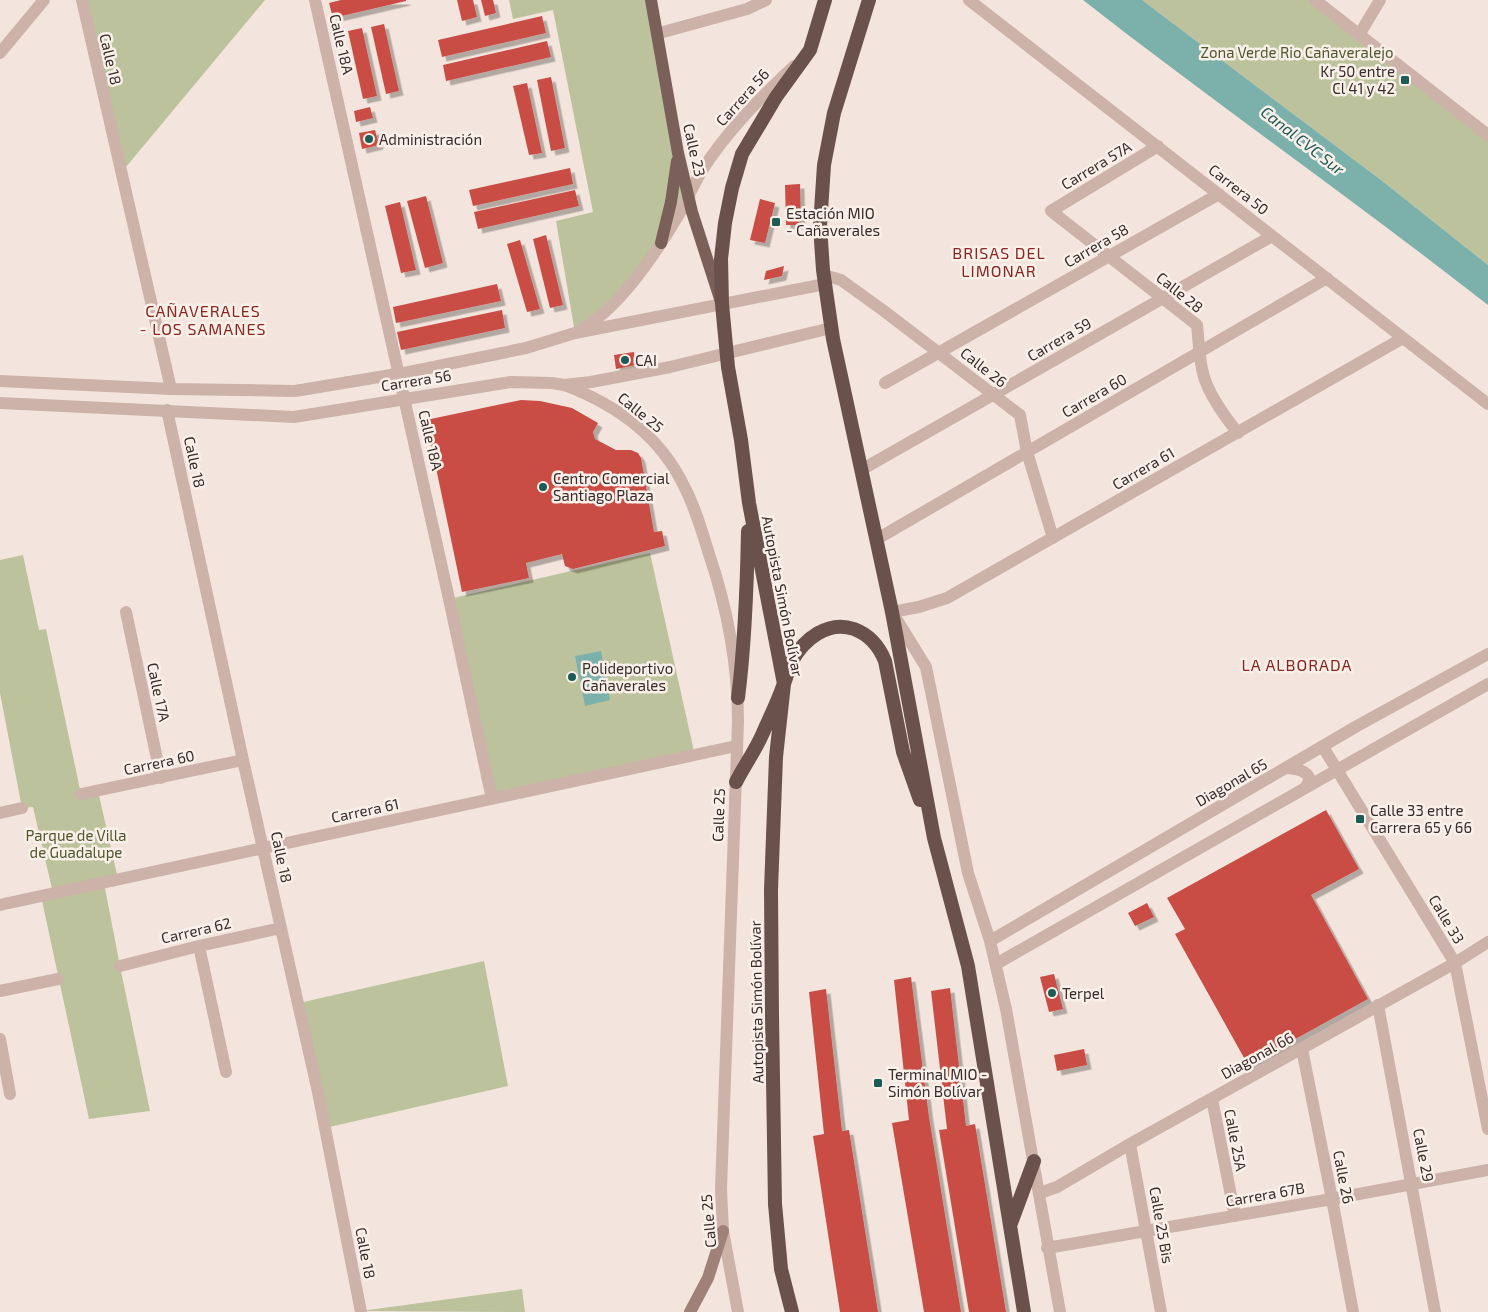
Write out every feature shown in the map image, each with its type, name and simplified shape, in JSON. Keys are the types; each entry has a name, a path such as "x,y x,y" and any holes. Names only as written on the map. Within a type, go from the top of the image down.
{"highway":[{"name":"Autopista Simón Bolívar","path":"792,1312 781,1269 775,1204 771,890 776,757 784,684 749,503 741,440 726,354 721,259 725,223 732,188 742,154 776,98 810,50 825,0"},
{"path":"870,3 834,113 824,165 820,226 824,280 831,328 892,612 934,838 968,966 1024,1312"},
{"path":"738,698 748,595 749,503"},
{"path":"736,782 761,738 784,684 791,662 806,641 819,632 834,627 850,628 867,636 874,642 885,661 903,752 934,838"},
{"path":"1011,1224 1034,1161"}],"main road":[{"name":"Calle 23","path":"650,0 678,153 694,221 717,294 722,304"},
{"path":"661,243 671,202 678,153"},
{"path":"690,1312 708,1278 723,1231"}],"street":[{"path":"0,53 44,0"},
{"name":"Calle 18","path":"82,0 171,389"},
{"name":"Calle 18A","path":"315,0 398,374 405,398 492,799"},
{"path":"656,34 766,0"},
{"name":"Carrera 50","path":"969,0 1488,404"},
{"path":"1315,0 1488,135"},
{"path":"1359,35 1380,0"},
{"name":"Carrera 56","path":"575,333 591,324 604,312 644,267 661,243 702,172 738,123 756,102 810,50"},
{"name":"Carrera 57A","path":"1051,211 1158,146"},
{"name":"Carrera 58","path":"885,383 1219,194"},
{"name":"Calle 28","path":"1051,211 1197,325 1199,352 1205,379 1218,404 1238,433"},
{"name":"Carrera 59","path":"861,470 1272,236"},
{"name":"Carrera 60","path":"877,539 1327,278"},
{"name":"Carrera 56","path":"0,381 171,389 295,391 398,374 526,348 575,333 722,304 824,280"},
{"name":"Calle 26","path":"824,280 841,280 1020,415 1027,452 1053,538"},
{"name":"Carrera 56","path":"0,403 294,417 511,382 544,382 564,385 590,382 670,367 831,328"},
{"name":"Carrera 61","path":"892,612 919,607 947,598 1403,338"},
{"name":"Calle 25","path":"564,385 599,400 629,419 665,456 684,485 699,522 721,590 733,644 738,698 721,1190 723,1231 738,1312"},
{"name":"Calle 18","path":"167,410 319,1097 361,1312"},
{"name":"Calle 17A","path":"126,612 161,778"},
{"path":"892,612 926,667 968,873 990,940 1006,1009 1060,1312"},
{"name":"Diagonal 65","path":"990,940 1288,768 1357,726 1488,654"},
{"path":"996,964 1488,684"},
{"name":"Carrera 61","path":"0,905 736,746"},
{"name":"Calle 33","path":"1323,747 1454,963 1488,1129"},
{"name":"Carrera 60","path":"81,794 243,760"},
{"path":"1288,768 1300,770 1308,776 1310,779 1306,787"},
{"path":"0,813 22,808"},
{"name":"Carrera 62","path":"120,966 281,928"},
{"name":"Diagonal 66","path":"1040,1194 1057,1187 1488,942"},
{"path":"199,946 226,1072"},
{"path":"0,992 58,979"},
{"name":"Calle 29","path":"1378,1005 1413,1184 1435,1312"},
{"path":"0,1039 10,1094"},
{"name":"Calle 26","path":"1302,1049 1353,1312"},
{"name":"Calle 25A","path":"1212,1099 1234,1216"},
{"name":"Calle 25 Bis","path":"1130,1144 1161,1312"},
{"name":"Carrera 67B","path":"1048,1248 1488,1170"}],"green space":[{"path":"82,0 265,0 121,173"},
{"path":"509,0 651,0 689,196 644,267 575,333 556,221 593,212 553,10 513,19"},
{"name":"Zona Verde Rio Cañaveralejo","path":"1142,0 1315,0 1488,139 1488,265 1381,180"},
{"name":"Polideportivo Cañaverales","path":"650,553 695,756 492,799 449,599"},
{"name":"Parque de Villa de Guadalupe","path":"23,555 39,630 46,629 81,794 98,791 118,879 104,883 150,1111 89,1119 41,896 53,893 33,807 22,808 0,693 0,560"},
{"path":"484,961 508,1086 325,1128 299,1003"},
{"path":"522,1289 525,1312 361,1311"}],"water":[{"name":"Canal CVC Sur","path":"1083,0 1142,0 1381,180 1488,265 1488,305 1184,77"},
{"path":"601,651 610,700 585,706 575,656"}],"building":[{"path":"341,0 406,1 333,18 329,3"},
{"path":"457,0 473,0 477,17 462,21"},
{"path":"481,0 493,0 496,13 485,16"},
{"path":"542,16 546,33 442,57 438,40"},
{"path":"384,24 399,91 386,94 371,27"},
{"path":"362,28 377,96 363,99 348,31"},
{"path":"547,41 551,57 446,81 443,65"},
{"path":"551,77 565,148 551,151 537,80"},
{"path":"527,83 542,153 529,155 513,86"},
{"path":"370,107 373,118 356,122 354,111"},
{"name":"Administración","path":"375,130 379,145 362,149 359,133"},
{"path":"570,168 573,184 473,206 469,190"},
{"path":"800,184 801,225 786,225 785,185"},
{"path":"575,190 579,206 478,229 474,212"},
{"path":"426,196 443,263 425,268 407,201"},
{"path":"760,199 775,203 765,243 750,240"},
{"path":"400,202 416,270 401,273 385,206"},
{"path":"546,235 563,305 550,308 533,239"},
{"path":"520,240 540,309 527,312 507,244"},
{"path":"784,266 782,276 764,280 766,271"},
{"path":"497,284 501,301 396,323 393,307"},
{"path":"502,310 505,328 401,350 397,332"},
{"name":"CAI","path":"634,352 636,365 616,369 614,355"},
{"name":"Centro Comercial Santiago Plaza","path":"521,400 540,401 572,408 598,423 593,432 595,439 616,450 631,450 638,453 641,458 654,532 662,531 665,546 573,569 565,566 562,554 526,563 529,578 462,592 426,420"},
{"path":"1326,810 1359,869 1311,895 1368,999 1248,1065 1175,934 1185,929 1167,898"},
{"path":"1147,903 1154,917 1135,926 1128,913"},
{"name":"Terpel","path":"1054,974 1063,1009 1049,1012 1040,977"},
{"path":"911,977 929,1117 961,1312 924,1312 892,1123 909,1120 894,980"},
{"path":"950,988 966,1126 975,1124 1006,1312 969,1312 939,1130 947,1129 931,991"},
{"path":"826,989 842,1131 849,1130 878,1312 840,1312 813,1136 824,1134 809,992"},
{"path":"1084,1049 1087,1065 1057,1071 1054,1055"}],"place":[{"name":"Kr 50 entre Cl 41 y 42","path":"1405,80"},
{"name":"Administración","path":"369,139"},
{"name":"Estación MIO - Cañaverales","path":"776,222"},
{"name":"CAI","path":"625,360"},
{"name":"Centro Comercial Santiago Plaza","path":"543,487"},
{"name":"Polideportivo Cañaverales","path":"572,677"},
{"name":"Calle 33 entre Carrera 65 y 66","path":"1360,819"},
{"name":"Terpel","path":"1052,993"},
{"name":"Terminal MIO - Simón Bolívar","path":"878,1083"}],"district":[{"name":"BRISAS DEL LIMONAR","path":"999,261"},
{"name":"CAÑAVERALES - LOS SAMANES","path":"203,319"},
{"name":"LA ALBORADA","path":"1297,664"}]}
